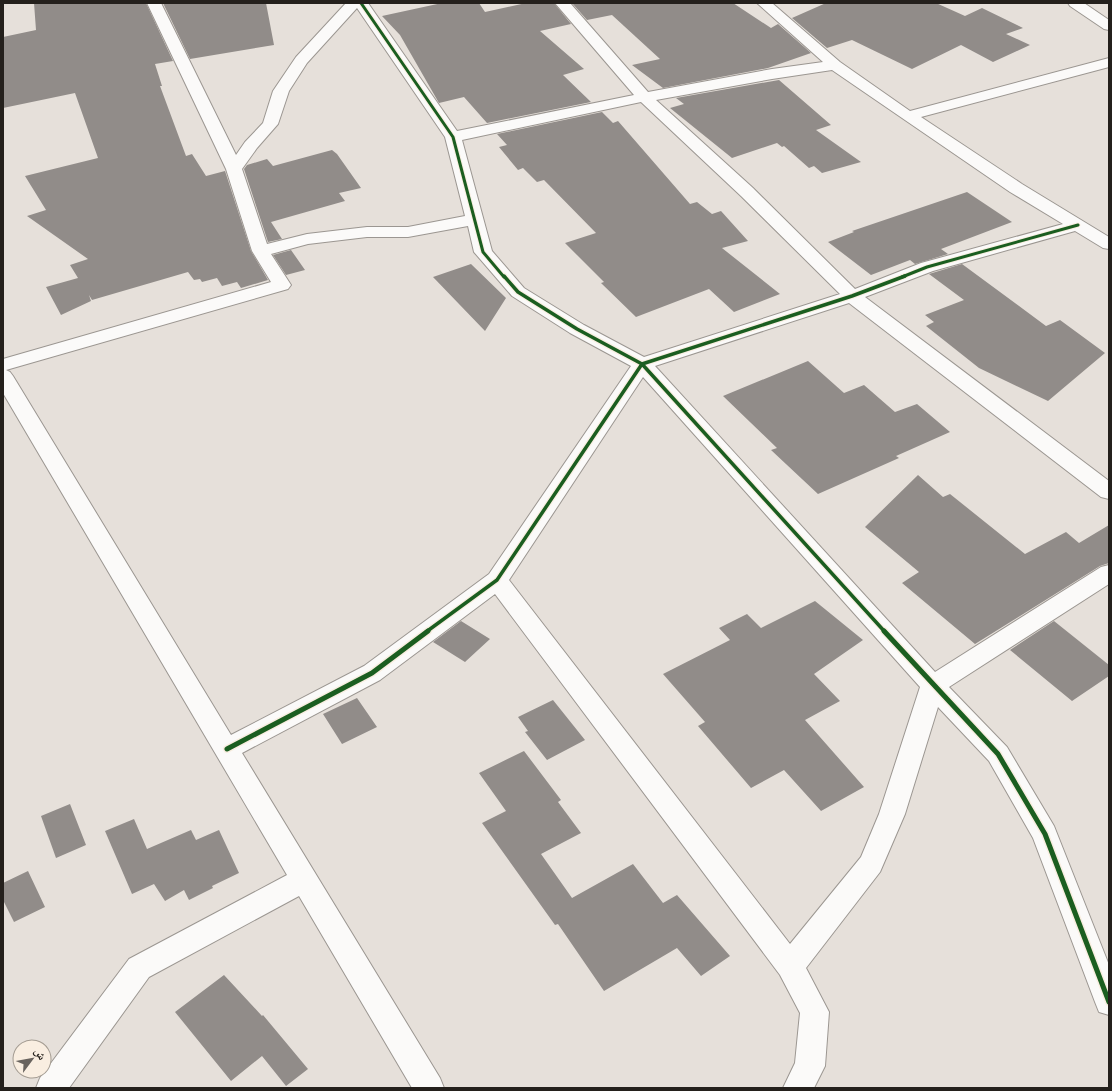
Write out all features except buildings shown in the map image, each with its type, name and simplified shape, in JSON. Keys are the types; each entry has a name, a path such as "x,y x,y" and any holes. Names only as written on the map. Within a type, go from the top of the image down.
{"street":[{"path":"3,365 282,285 261,251 234,169 154,3"},
{"path":"234,169 251,145 270,124 281,90 301,60 354,3"},
{"path":"361,3 453,137 474,220 484,252 518,292 577,328 642,364 933,685 998,754 1045,834 1109,1002"},
{"path":"562,3 644,97 741,186 852,296 1109,492"},
{"path":"764,3 835,65 908,116 1016,188 1109,244"},
{"path":"1075,3 1109,26"},
{"path":"908,116 1109,62"},
{"path":"453,137 644,97 772,74 835,65"},
{"path":"261,251 307,239 366,232 408,232 474,220"},
{"path":"227,749 372,673 497,580 642,364 852,296 927,267 1078,225"},
{"path":"3,376 429,1088"},
{"path":"790,966 871,864 892,814 933,685 1109,573"},
{"path":"497,580 790,966 815,1012 810,1066 798,1088"},
{"path":"51,1088 139,968 304,880"}],"cycle path":[{"path":"361,3 453,137 483,252 518,292 577,329 642,364 933,685 998,754 1045,834 1109,1002"},
{"path":"227,749 372,673 497,580 642,364 852,296 927,267 1078,225"}]}
